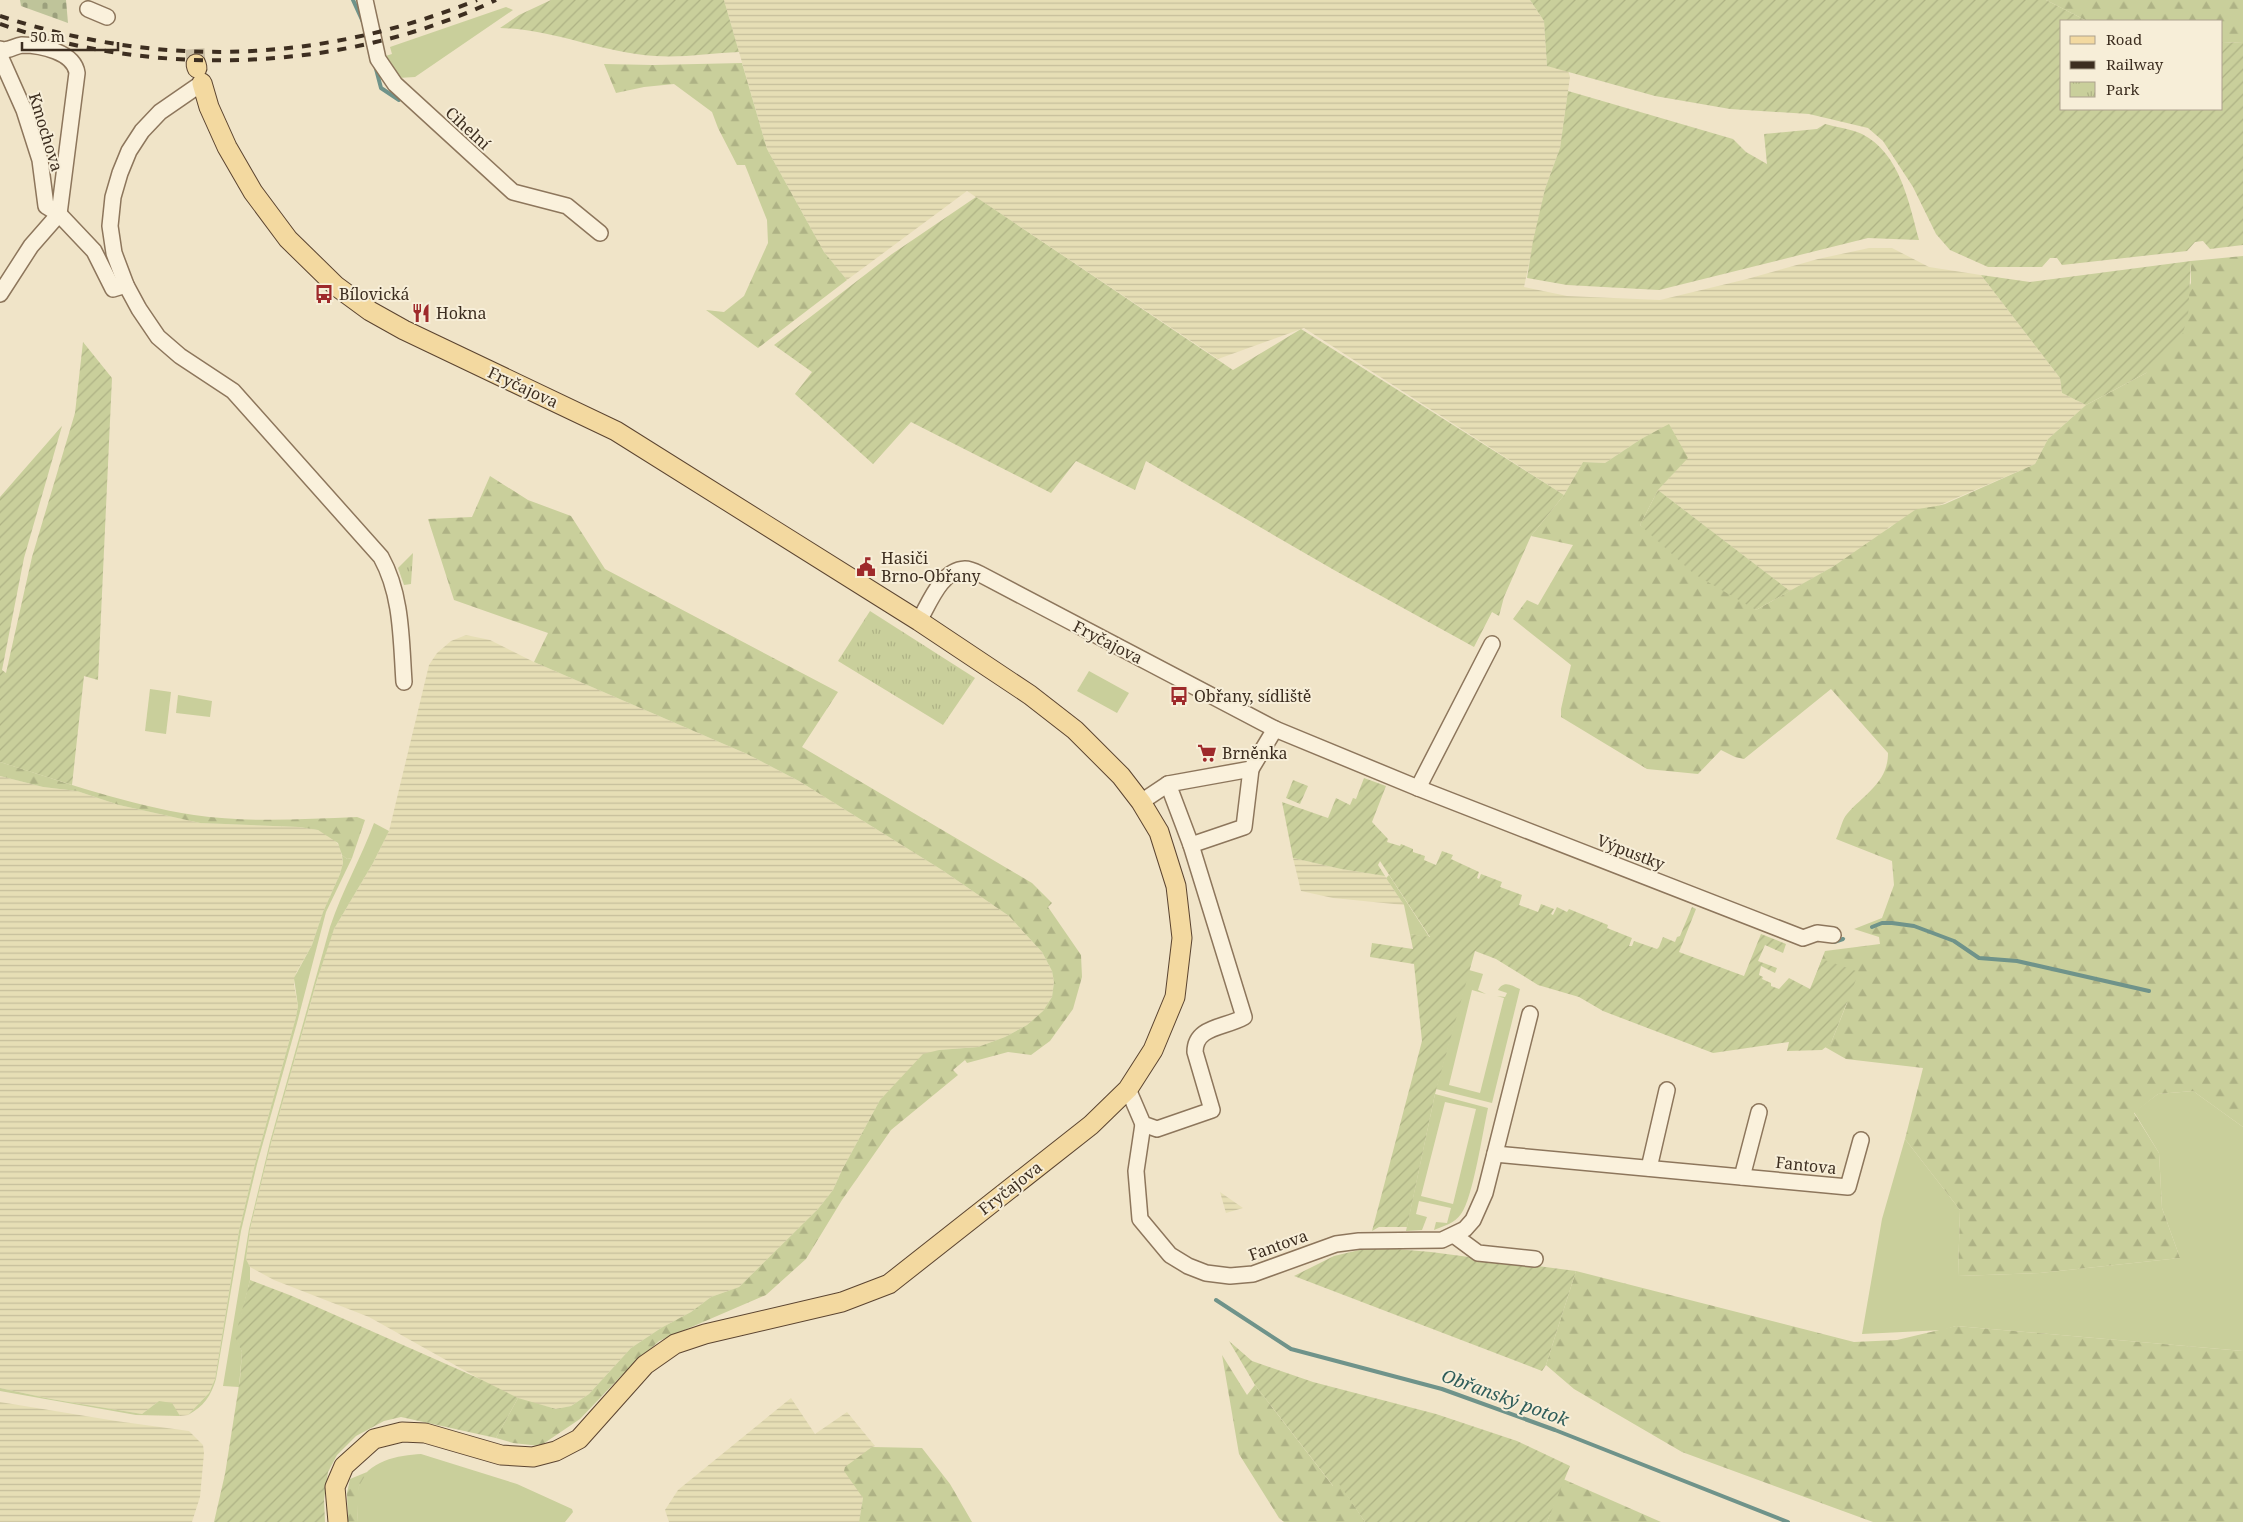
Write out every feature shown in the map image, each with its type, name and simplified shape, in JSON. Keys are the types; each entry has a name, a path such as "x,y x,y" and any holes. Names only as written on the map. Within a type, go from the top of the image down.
{"main road":[{"name":"Fryčajova","path":"198,71 209,107 227,147 253,192 288,239 336,286 370,311 404,330 616,431 919,621 1030,696 1069,726 1106,761 1141,802 1159,832 1176,886 1182,938 1175,997 1153,1050 1128,1089 1091,1125 889,1284 842,1302 705,1334 675,1344 645,1365 579,1439 556,1451 533,1457 500,1455 424,1433 402,1432 374,1439 344,1466 335,1487 338,1522"}],"street":[{"name":"Cihelní","path":"365,0 378,59 395,84 512,192 567,206 600,233"},
{"path":"87,9 107,17"},
{"path":"0,49 6,51 20,45 64,54 76,65 77,73 59,214 31,246 0,294"},
{"name":"Kmochova","path":"0,56 24,110 40,160 46,206 59,214"},
{"path":"198,71 142,131 129,151 113,197 110,226 114,253 138,309 158,337 180,356 233,391 382,557 389,570 395,590 399,614 404,682"},
{"path":"59,214 94,251 113,289 126,284"},
{"name":"Fryčajova","path":"919,621 945,579 955,572 966,569 980,574 1275,729"},
{"path":"1418,788 1492,644"},
{"path":"1191,845 1244,827 1251,768 1275,729"},
{"name":"Výpustky","path":"1275,729 1418,788 1803,938 1817,933 1832,935"},
{"path":"1141,802 1168,784 1251,768"},
{"path":"1128,1089 1143,1124 1157,1129 1212,1110 1195,1052 1195,1044 1204,1032 1244,1017 1191,845 1168,784"},
{"path":"1530,1014 1485,1193 1473,1220 1466,1230 1454,1236 1478,1253 1536,1259"},
{"path":"1649,1168 1667,1090"},
{"path":"1742,1177 1759,1112"},
{"name":"Fantova","path":"1143,1124 1136,1171 1140,1219 1170,1255 1188,1266 1206,1273 1230,1276 1253,1274 1336,1244 1368,1241 1442,1240 1454,1236"},
{"name":"Fantova","path":"1494,1154 1848,1187 1862,1140"}],"shaded area":[{"path":"724,0 1530,0 1544,21 1547,66 1568,70 1570,77 1560,148 1545,189 1524,287 1567,296 1660,300 1747,279 1818,259 1869,248 1892,248 1929,267 1981,275 2060,378 2062,393 2086,405 2048,439 2035,464 1889,527 1883,534 1834,566 1790,591 1658,490 1687,458 1669,425 1641,439 1605,463 1583,462 1564,495 1304,328 1218,359 967,191 847,280 824,252 767,149"},
{"path":"466,635 490,640 534,662 747,754 799,781 942,870 1009,916 1042,952 1052,971 1054,982 1052,997 1043,1011 1027,1025 1005,1037 978,1047 939,1050 910,1069 880,1100 833,1190 818,1209 739,1287 711,1297 691,1312 661,1328 631,1348 589,1394 571,1406 557,1409 524,1401 496,1388 369,1317 274,1280 250,1267 246,1259 250,1229 271,1143 326,949 334,929 373,863 389,831 429,665 437,653 451,641"},
{"path":"0,776 43,787 77,791 119,805 200,823 299,827 318,830 333,838 340,847 343,863 340,874 323,912 312,945 296,973 294,985 298,1006 296,1017 255,1164 239,1231 215,1379 209,1393 188,1415 180,1416 159,1401 142,1414 51,1399 0,1388"},
{"path":"1293,858 1341,869 1385,876 1404,905 1333,898 1301,891"},
{"path":"1220,1192 1243,1208 1226,1213"},
{"path":"791,1398 815,1434 847,1412 875,1446 872,1447 861,1494 863,1498 859,1522 669,1522 665,1510 678,1490"},
{"path":"0,1402 189,1431 203,1445 204,1453 200,1497 192,1522 0,1522"}],"green space":[{"path":"20,0 66,0 68,23 21,6"},
{"path":"551,0 724,0 739,52 686,56 635,54 539,32 500,28 519,15"},
{"path":"1530,0 2046,0 2085,20 2060,20 2060,110 2223,110 2223,43 2243,42 2243,245 2210,249 2203,241 2195,242 2187,251 2062,265 2057,258 2050,258 2042,267 1988,267 1950,250 1936,234 1913,187 1883,141 1868,128 1809,114 1730,109 1655,96 1547,66 1544,21"},
{"path":"2046,0 2243,0 2243,42 2223,43 2223,20 2085,20"},
{"path":"506,7 513,10 415,77 398,78 398,75 382,57 392,54 390,47"},
{"path":"742,63 767,149 824,252 847,280 758,348 706,310 724,312 744,296 768,243 767,220 745,165 737,165 712,112 674,84 644,87 616,93 604,64"},
{"path":"1568,91 1733,139 1746,152 1767,164 1764,134 1817,129 1825,124 1862,134 1875,142 1886,153 1894,166 1907,195 1919,240 1868,238 1659,290 1567,285 1527,278 1545,189 1560,148"},
{"path":"976,197 1233,370 1301,329 1564,495 1531,536 1504,597 1499,616 1492,612 1474,647 1334,570 1146,461 1135,490 1076,461 1051,493 911,422 873,464 795,394 812,372 774,345 892,254"},
{"path":"2243,256 2243,1127 2193,1091 2158,1094 2134,1113 2159,1153 2162,1208 2180,1258 2040,1273 1958,1276 1960,1210 1905,1139 1923,1068 1846,1059 1825,1047 1831,1043 1847,1003 1807,999 1825,951 1880,944 1879,937 1854,929 1882,918 1894,885 1892,861 1836,839 1845,816 1880,780 1887,763 1888,753 1831,689 1744,759 1721,750 1698,774 1647,769 1561,717 1561,709 1571,665 1513,619 1527,600 1538,605 1573,545 1531,536 1564,495 1583,462 1605,463 1641,439 1669,424 1688,458 1658,490 1640,525 1756,610 1834,566 1915,510 1945,504 2035,464 2048,439 2086,405 2146,373 2191,283 2191,261"},
{"path":"2191,261 2188,316 2180,342 2146,373 2086,405 2062,393 2060,378 1981,275 2030,282"},
{"path":"83,342 112,378 98,680 84,676 72,785 0,762 0,497 62,426 24,558 2,670 6,673 32,557 75,413"},
{"path":"490,476 528,500 571,516 605,569 838,692 802,747 1032,883 1052,903 1048,907 1081,955 1082,977 1073,1009 1050,1041 1031,1055 1008,1052 967,1063 965,1060 953,1070 958,1075 891,1130 842,1200 806,1259 766,1295 659,1341 621,1376 580,1419 540,1446 513,1443 496,1438 518,1398 556,1409 571,1406 589,1394 631,1348 661,1328 691,1312 711,1297 739,1287 818,1209 833,1190 880,1100 923,1054 939,1050 978,1047 1005,1037 1027,1025 1043,1011 1052,997 1054,982 1052,971 1042,952 1009,916 942,870 799,781 747,754 534,662 548,633 454,600 428,519 472,517"},
{"path":"1658,490 1790,591 1756,610 1694,574 1640,525"},
{"path":"413,553 411,584 404,585 398,568"},
{"path":"870,611 975,678 943,725 838,661"},
{"path":"1089,671 1129,693 1117,713 1077,691"},
{"path":"150,689 171,692 166,734 145,731"},
{"path":"178,695 212,701 210,717 176,713"},
{"path":"0,762 120,799 194,815 255,820 357,817 365,820 352,858 347,859 342,855 338,843 318,830 299,827 200,823 119,805 77,791 43,787 0,776"},
{"path":"1364,778 1386,786 1372,822 1388,839 1387,842 1400,846 1401,844 1413,849 1413,852 1425,856 1424,860 1436,865 1442,851 1453,855 1451,859 1479,872 1477,878 1479,879 1481,874 1502,882 1500,887 1522,895 1519,905 1538,912 1541,904 1554,909 1551,914 1553,915 1557,907 1567,912 1569,909 1608,925 1607,928 1632,938 1629,946 1632,946 1634,941 1657,949 1663,937 1675,942 1677,937 1680,936 1692,907 1696,909 1679,952 1744,976 1761,934 1786,944 1783,953 1765,945 1758,961 1777,968 1775,973 1761,966 1759,975 1763,977 1762,979 1771,983 1771,986 1779,989 1789,978 1810,989 1822,959 1859,972 1831,1043 1822,1050 1787,1051 1789,1042 1713,1053 1603,1011 1579,997 1538,985 1496,959 1475,951 1435,1094 1407,1227 1379,1227 1372,1231 1422,1041 1414,964 1370,957 1372,943 1413,949 1410,934 1430,937 1380,861 1378,865 1385,876 1341,869 1293,858 1282,802 1328,818 1336,798 1350,805 1353,798 1356,799"},
{"path":"1293,780 1308,786 1300,804 1286,798"},
{"path":"374,823 389,831 373,863 334,929 317,980 271,1143 250,1229 246,1259 250,1267 250,1280 236,1337 242,1352 239,1387 223,1386 249,1229 270,1142 330,927"},
{"path":"342,855 347,859 352,858 326,912 257,1164 241,1231 216,1379 212,1391 206,1400 188,1415 209,1393 215,1379 239,1231 255,1164 296,1017 298,1006 294,978 312,945 323,912 340,874 343,863"},
{"path":"1389,875 1430,938 1410,934 1404,905 1386,878"},
{"path":"1469,970 1483,974 1478,990 1486,994 1472,990 1449,1085 1480,1093 1504,998 1497,996 1505,997 1507,993 1498,990 1505,984 1520,989 1492,1103 1436,1089"},
{"path":"2193,1091 2243,1127 2243,1351 1956,1326 1943,1330 1862,1334 1882,1219 1905,1139 1960,1210 1958,1276 2040,1273 2180,1258 2162,1208 2159,1153 2134,1112 2158,1094"},
{"path":"1435,1094 1488,1108 1470,1194 1459,1217 1445,1226 1434,1230 1436,1222 1447,1223 1451,1208 1419,1201 1416,1214 1427,1217 1422,1230 1406,1231","holes":["1445,1102 1476,1109 1453,1204 1421,1196"]},
{"path":"1372,1247 1431,1252 1576,1271 1546,1365 1542,1371 1294,1276 1334,1256"},
{"path":"1576,1271 1854,1342 1897,1340 1956,1326 2243,1351 2243,1522 1873,1522 1682,1452 1574,1389 1546,1365"},
{"path":"250,1280 292,1296 480,1379 518,1398 496,1438 401,1417 384,1421 356,1436 337,1455 328,1472 324,1500 325,1522 214,1522 225,1474 240,1379 242,1352 235,1337"},
{"path":"1229,1341 1252,1361 1313,1382 1436,1414 1517,1441 1570,1466 1547,1522 1365,1522 1337,1481 1334,1487 1255,1385"},
{"path":"1222,1355 1247,1395 1255,1385 1333,1486 1337,1480 1365,1522 1284,1522 1279,1518 1239,1454"},
{"path":"0,1388 51,1399 142,1414 159,1401 172,1403 180,1416 136,1415 0,1391"},
{"path":"872,1447 922,1448 950,1484 972,1522 859,1522 863,1498 844,1471 845,1467"},
{"path":"421,1454 517,1484 572,1509 573,1512 565,1522 357,1522 359,1486 363,1477 376,1465 384,1461"},
{"path":"367,1472 359,1486 357,1522 348,1522 347,1493 350,1479"},
{"path":"1563,1479 1661,1522 1547,1522"}],"waterway":[{"name":"Obřanský potok","path":"353,0 363,22"},
{"name":"Obřanský potok","path":"375,65 381,88 399,100"},
{"path":"1872,927 1882,923 1914,926 1954,941 1979,958 2017,961 2149,991"},
{"path":"1834,942 1843,939"},
{"name":"Obřanský potok","path":"1216,1300 1291,1349 1442,1389 1555,1430 1788,1522"}],"tunnel":[{"path":"195,49 196,64"}],"railway":[{"path":"0,16 61,33 121,45 181,51 240,52 300,47 359,37 418,21 477,0"},
{"path":"0,24 60,42 123,54 186,60 250,60 314,54 377,42 438,24 496,0"}],"place":[{"name":"Bílovická","path":"324,294"},
{"name":"Hokna","path":"421,313"},
{"name":"Hasiči Brno-Obřany","path":"866,567"},
{"name":"Obřany, sídliště","path":"1179,696"},
{"name":"Brněnka","path":"1207,753"}]}
